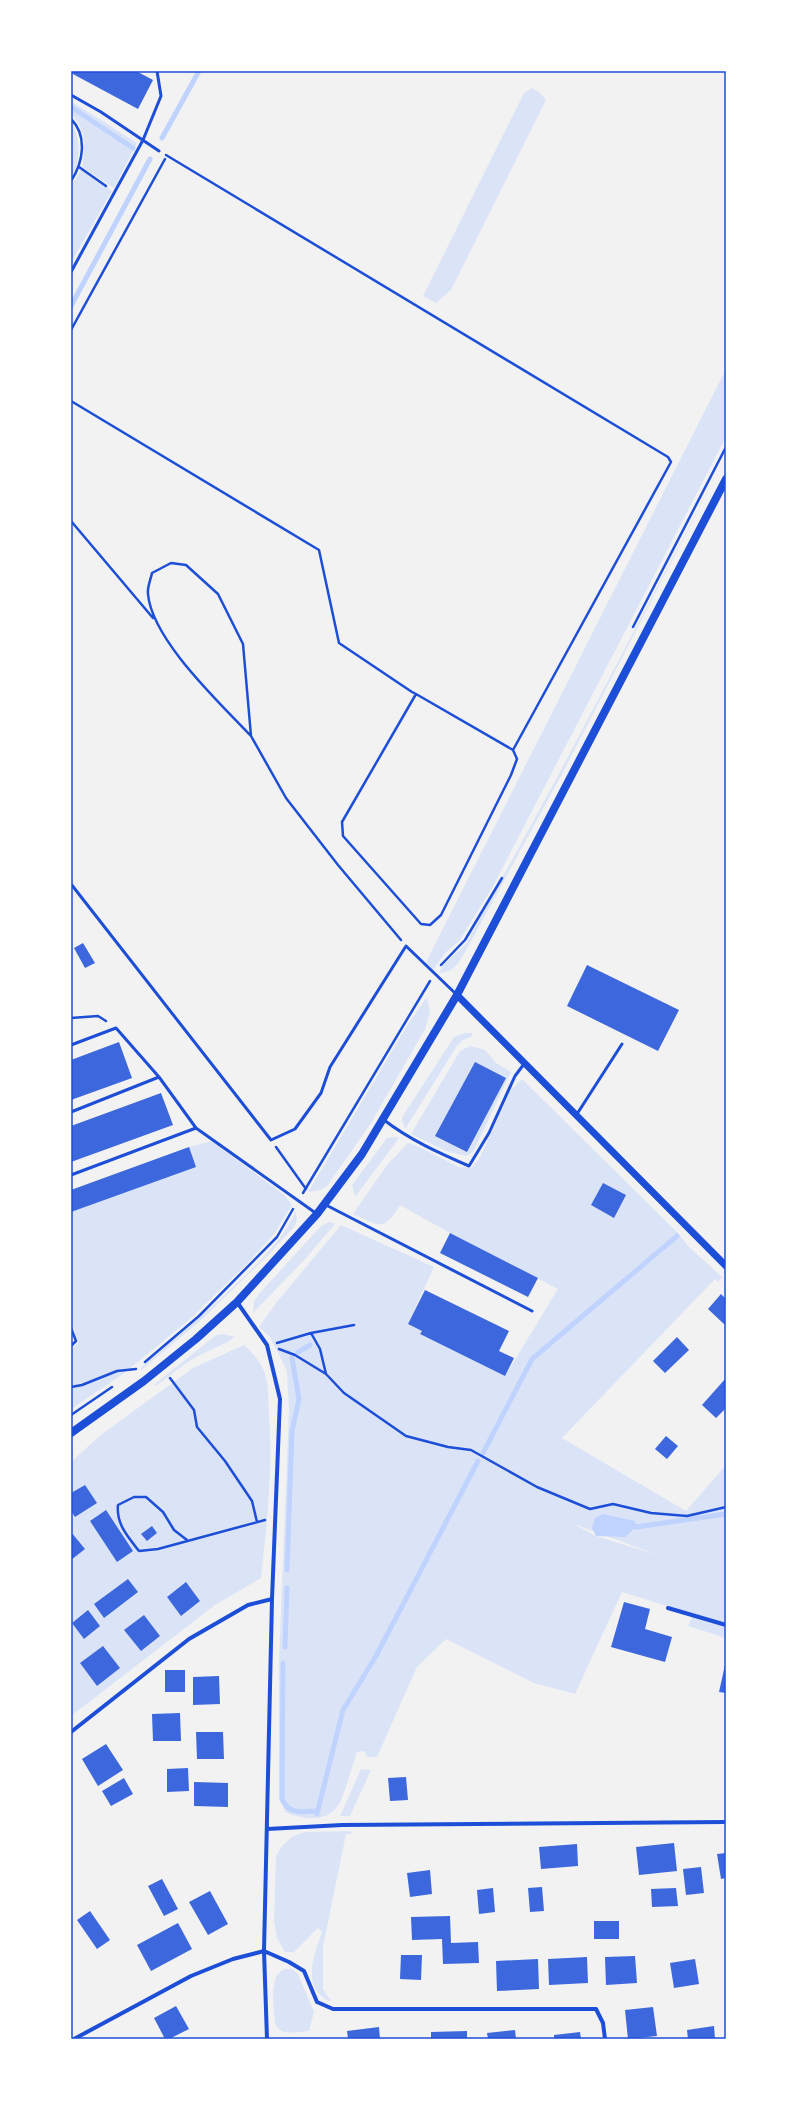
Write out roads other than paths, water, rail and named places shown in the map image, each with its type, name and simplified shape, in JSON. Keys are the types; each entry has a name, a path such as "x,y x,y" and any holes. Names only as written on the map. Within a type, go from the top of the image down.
{"main road":[{"path":"71,1433 144,1381 237,1302 317,1214 362,1154 457,995 726,479"}],"street":[{"path":"457,995 726,1266"},
{"path":"237,1302 267,1345 280,1399 272,1599 264,1951 266,2039"},
{"path":"71,1732 189,1639 248,1605 272,1599"},
{"path":"668,1608 726,1625"},
{"path":"267,1829 342,1825 726,1822"},
{"path":"74,2039 191,1976 233,1959 264,1951 290,1962 304,1971 317,2002 333,2009 596,2009 602,2023 604,2039"}],"lane":[{"path":"71,272 143,140 161,96 157,71"},
{"path":"71,95 101,112 159,151"},
{"path":"71,884 271,1140 294,1129 321,1092 330,1067 406,946 457,995"},
{"path":"71,1045 116,1028 158,1077 196,1128 317,1214"},
{"path":"576,1115 622,1044"},
{"path":"382,1119 401,1134 469,1166 489,1133 515,1076 524,1064"},
{"path":"71,1112 158,1077"},
{"path":"71,1176 196,1128"},
{"path":"324,1204 532,1311"}],"water":[{"path":"603,1514 635,1521 636,1527 625,1537 596,1536 592,1528 595,1518"}],"waterway":[{"path":"162,138 199,71"},
{"path":"71,107 133,148"},
{"path":"71,306 150,159"},
{"path":"483,1453 532,1359 677,1236"},
{"path":"298,1352 310,1345"},
{"path":"287,1570 292,1431 299,1399 292,1358"},
{"path":"317,1814 343,1710 376,1656 478,1461"},
{"path":"636,1527 726,1514"},
{"path":"285,1647 287,1588"},
{"path":"283,1663 282,1799 288,1808 292,1810 301,1812 318,1811"}]}
